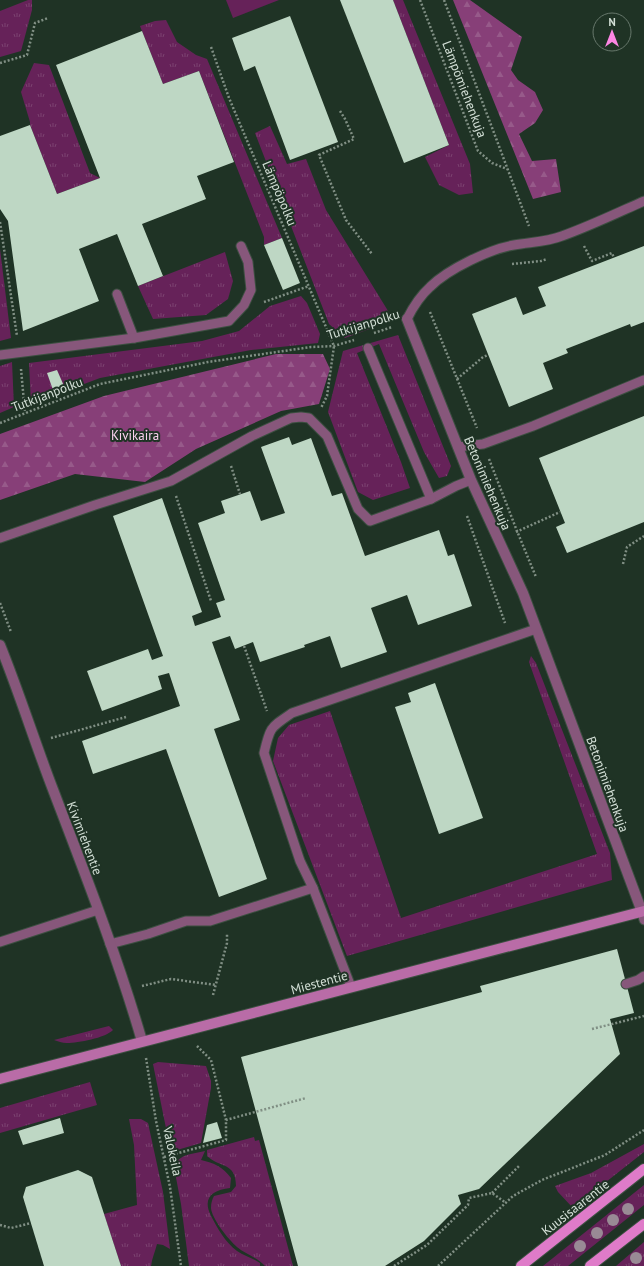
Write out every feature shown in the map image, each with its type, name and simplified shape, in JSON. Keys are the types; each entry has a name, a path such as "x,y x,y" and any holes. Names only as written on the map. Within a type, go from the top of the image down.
{"main road":[{"name":"Miestentie","path":"0,1079 351,987 643,914"},
{"name":"Kuusisaarentie","path":"521,1266 644,1168"},
{"path":"590,1266 644,1224"}],"street":[{"name":"Betonimiehenkuja","path":"407,320 471,480 496,538 523,593 643,914"},
{"name":"Kivimiehentie","path":"0,645 15,682 41,759 98,910 142,1041"}],"lane":[{"path":"407,320 413,307 431,286 450,272 481,256 513,245 535,243 561,237 644,201"},
{"path":"0,355 134,338 229,321 244,305 251,290 248,262 241,246"},
{"path":"117,294 134,338"},
{"path":"368,348 431,499"},
{"path":"458,447 483,444 533,426 644,380"},
{"path":"0,538 95,505 171,481 252,436 291,418 301,416 309,418 327,436 358,509 370,521 431,499 471,480"},
{"path":"351,987 313,888 300,861 264,753 268,735 272,727 292,713 536,629"},
{"path":"110,944 148,934 186,921 210,921 313,888"},
{"path":"0,942 98,910"},
{"path":"626,984 638,980 644,976"}],"path":[{"name":"Lämpömiehenkuja","path":"420,0 478,151 492,163 508,169"},
{"path":"444,0 508,169 540,261"},
{"path":"0,62 27,55 34,22 48,18"},
{"name":"Lämpöpolku","path":"211,47 229,98 334,346"},
{"path":"340,111 354,139 319,155 346,220 372,254"},
{"path":"0,222 19,352 25,413"},
{"path":"577,249 591,243"},
{"path":"584,246 592,261 612,253 614,258"},
{"path":"507,265 540,261 548,258"},
{"path":"237,312 309,286"},
{"name":"Tutkijanpolku","path":"368,335 430,312 434,307"},
{"name":"Tutkijanpolku","path":"0,423 100,384 208,362 311,347 334,346 355,339"},
{"path":"315,423 327,396 334,346"},
{"path":"457,379 483,357 488,355"},
{"path":"226,451 240,494"},
{"path":"171,481 211,601"},
{"path":"496,538 517,531 560,512"},
{"path":"466,515 511,637"},
{"path":"623,564 627,547 644,536"},
{"path":"244,646 272,727"},
{"path":"51,738 126,717"},
{"path":"213,995 227,943 226,916"},
{"path":"142,986 171,979 216,985"},
{"path":"592,1029 644,1016"},
{"name":"Valokeila","path":"142,1041 170,1187 181,1266"},
{"path":"164,1158 226,1140 226,1120 211,1060 197,1046"},
{"path":"226,1120 306,1098"},
{"path":"438,1266 513,1196 542,1180 605,1155 644,1130"},
{"path":"394,1266 427,1245 468,1205 469,1198 492,1194 519,1166"},
{"path":"492,1194 506,1203"},
{"path":"0,1225 11,1228 31,1223"}],"green space":[{"path":"28,0 32,0 32,10 21,51 0,57 0,11"},
{"path":"226,0 279,0 233,18"},
{"path":"393,0 403,0 470,164 473,193 459,195 439,185 425,157 449,145"},
{"path":"453,0 470,0 522,37 511,70 518,80 535,92 543,110 535,123 519,134 532,161 556,159 561,192 533,199"},
{"path":"166,20 177,42 196,55 207,59 282,238 264,245 264,237 199,71 163,84 140,26 155,21"},
{"path":"34,63 49,65 90,173 100,178 57,194 30,125 21,92"},
{"path":"270,126 287,164 306,159 326,210 393,319 345,338 329,324 255,133"},
{"path":"0,249 11,338 0,341"},
{"path":"225,252 233,281 228,299 206,315 153,319 138,286"},
{"path":"301,296 307,303 320,334 318,343 251,350 100,378 31,404 29,363 202,341 239,331 270,306"},
{"path":"398,335 451,466 447,476 439,478 424,452 379,344 357,353 410,488 373,500 358,492 328,412 343,351"},
{"name":"Kivikaira","path":"276,354 323,354 330,369 319,404 281,411 196,449 145,482 75,474 0,500 0,434 104,396"},
{"path":"12,362 14,407 0,413 0,366"},
{"path":"531,656 536,663 610,853 612,880 347,956 273,761 278,738 289,725 330,711 401,918 597,854 529,662"},
{"path":"109,1026 113,1030 91,1040 67,1043 54,1040"},
{"path":"158,1062 206,1066 211,1081 211,1088 201,1143 177,1150 169,1143 153,1064"},
{"path":"90,1082 97,1105 0,1133 0,1108"},
{"path":"129,1119 141,1119 148,1123 163,1192 170,1249 163,1245 157,1244 151,1266 121,1266 104,1214 137,1205 134,1145"},
{"path":"254,1137 255,1141 259,1140 293,1266 265,1266 233,1243 221,1229 212,1213 211,1205 214,1196 231,1192 236,1186 235,1178 230,1169 207,1156 207,1150"},
{"path":"644,1144 644,1152 573,1208 558,1192 555,1186 591,1173"},
{"path":"205,1151 201,1160 218,1166 231,1178 230,1188 218,1191 210,1196 208,1200 208,1210 229,1244 240,1253 260,1263 260,1266 189,1266 181,1204 174,1167 182,1157"},
{"path":"644,1185 644,1205 568,1266 543,1266"},
{"path":"644,1242 644,1266 616,1266"}],"building":[{"path":"340,0 393,0 449,145 404,163"},
{"path":"290,16 338,142 290,160 255,66 244,71 232,38"},
{"path":"142,31 163,84 199,71 234,162 197,176 206,199 142,224 163,276 138,286 117,234 79,249 99,301 23,331 8,221 0,209 0,136 30,125 57,194 100,178 56,65"},
{"path":"282,238 300,283 283,290 264,245"},
{"path":"644,246 644,322 631,327 630,324 566,349 568,353 543,363 553,389 509,407 472,314 516,297 523,315 546,306 538,287"},
{"path":"57,370 64,386 53,390 47,373"},
{"path":"644,416 644,522 567,553 556,527 565,523 539,458"},
{"path":"289,437 292,445 311,438 332,496 342,493 365,556 439,530 448,556 454,554 472,606 418,625 407,595 371,608 387,652 341,668 330,636 304,645 305,647 260,662 253,642 235,649 230,636 212,642 240,720 214,729 267,879 219,897 166,749 93,774 82,741 180,706 169,673 158,676 162,689 102,711 87,671 148,649 152,660 163,656 113,516 162,498 202,612 192,616 195,626 221,617 216,603 225,600 198,523 225,513 221,501 250,491 261,521 285,513 261,447"},
{"path":"435,683 483,818 439,834 395,707 411,702 408,693"},
{"path":"617,949 634,1013 610,1019 620,1054 479,1189 458,1195 461,1204 424,1241 385,1266 298,1266 241,1057 482,992 480,986"},
{"path":"60,1118 64,1133 23,1145 18,1131"},
{"path":"217,1122 222,1138 203,1143 207,1125"},
{"path":"78,1170 92,1177 121,1266 44,1266 23,1197 26,1187"}]}
